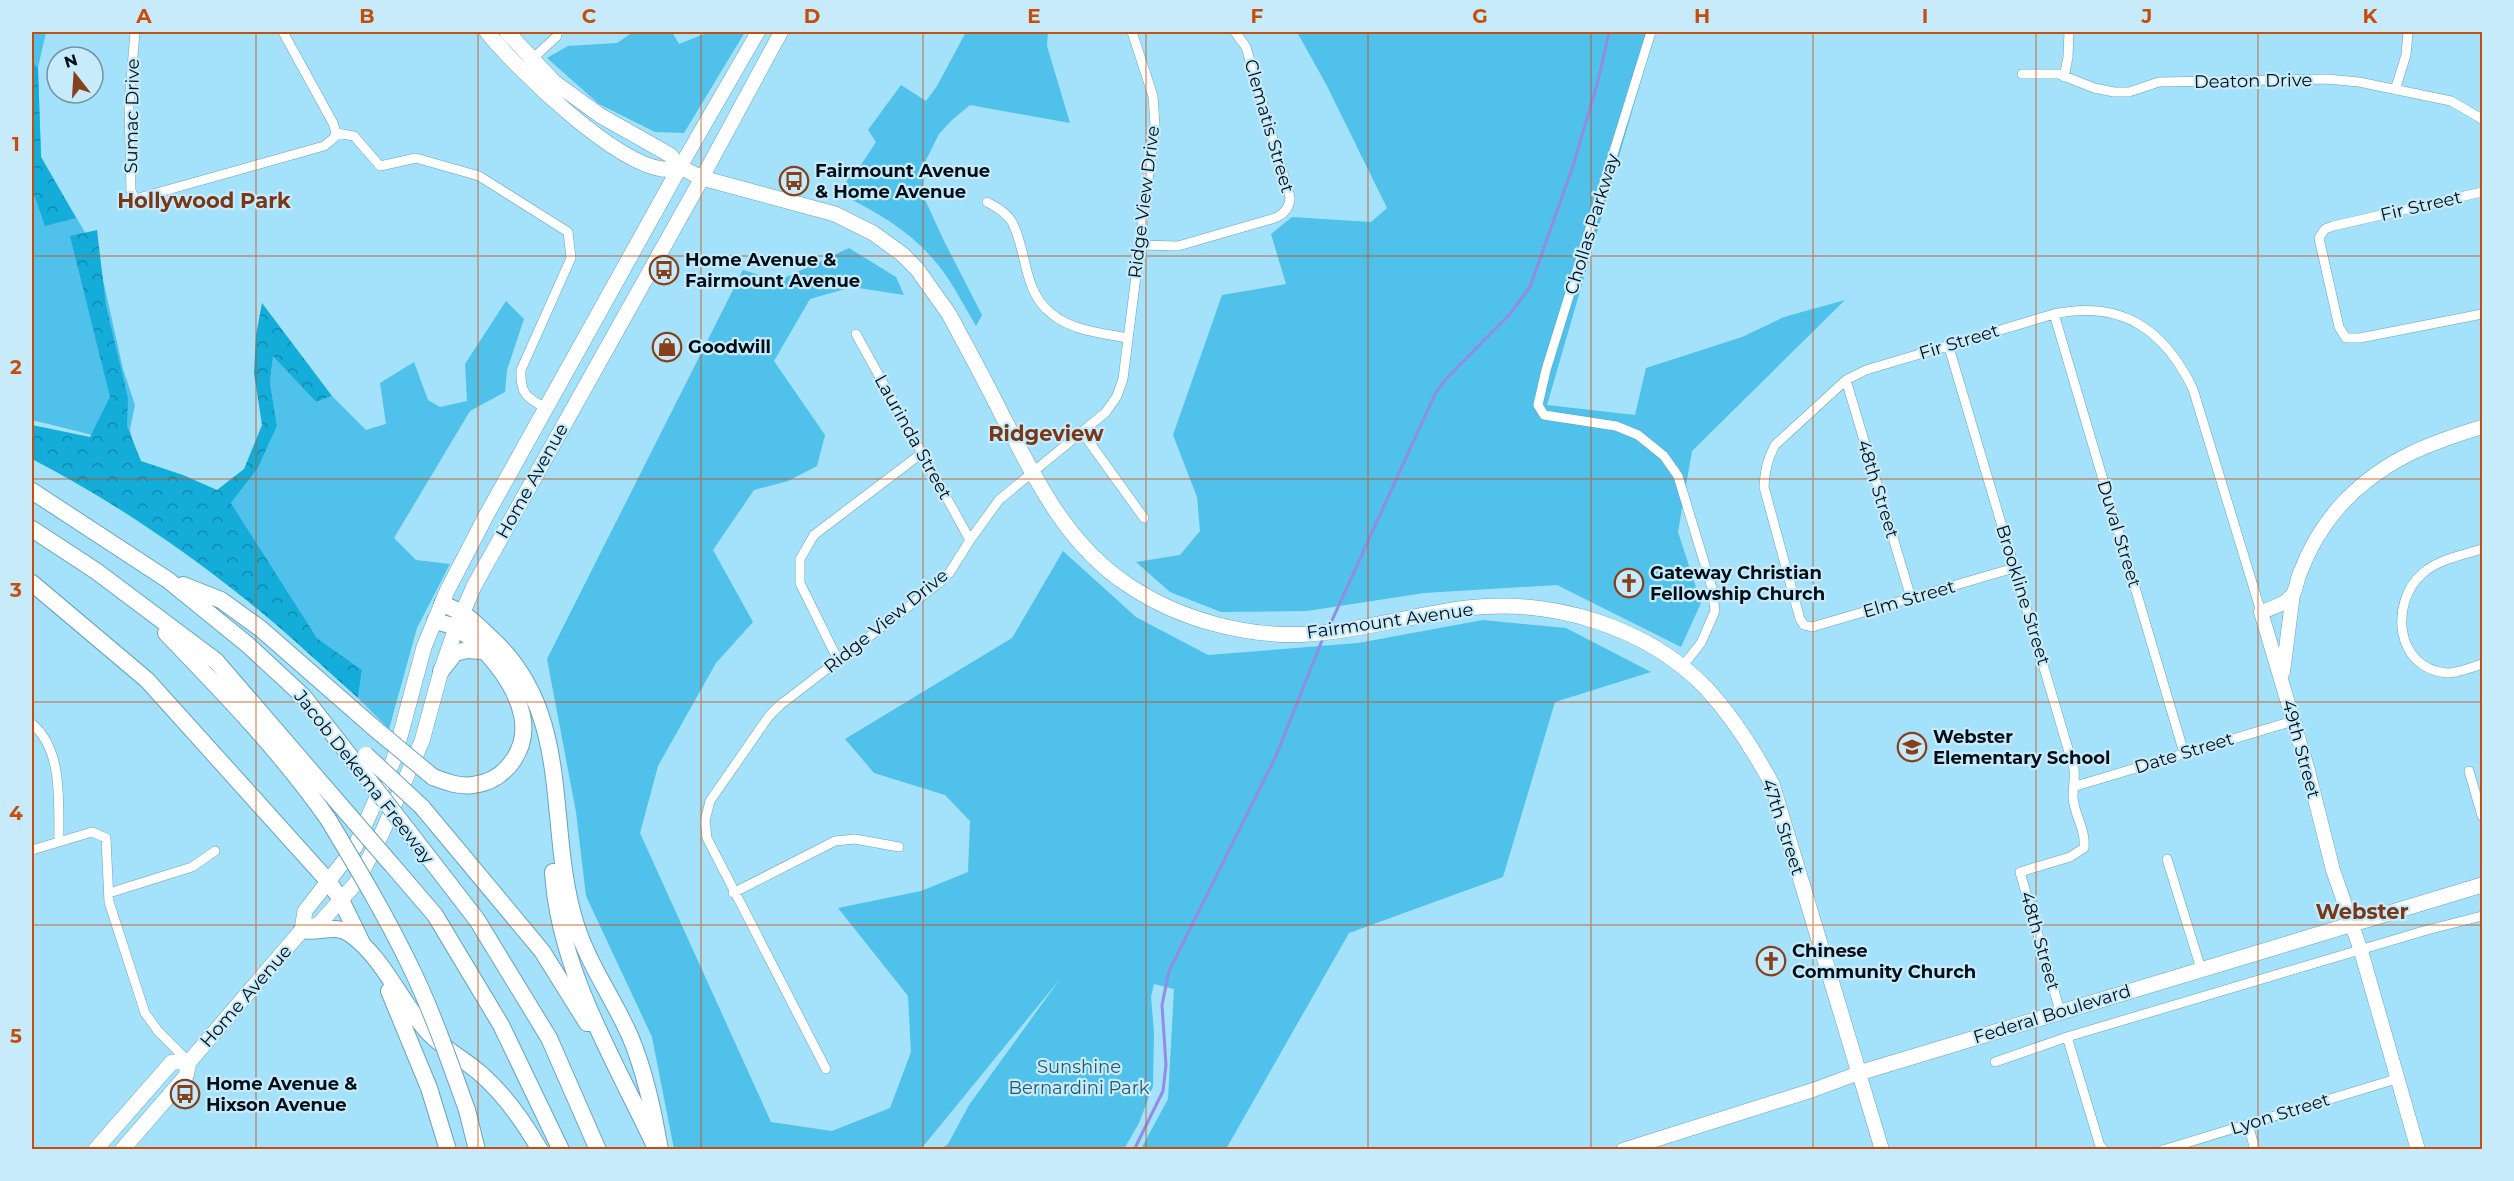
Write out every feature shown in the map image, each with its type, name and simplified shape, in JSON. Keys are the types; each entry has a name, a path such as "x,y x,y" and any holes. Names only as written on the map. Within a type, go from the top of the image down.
{"highway":[{"name":"Jacob Dekema Freeway","path":"32,491 168,580 248,645 303,696 363,762 409,832 477,920 549,1038 598,1149"},
{"name":"Jacob Dekema Freeway","path":"32,530 132,598 216,662 435,915 501,1025 561,1149"},
{"path":"168,580 222,600 310,671 433,777 452,784 472,786 493,780 507,769 518,754 524,736 523,717 516,694 503,672 483,651 456,628 435,621"},
{"path":"32,583 147,680 328,881 341,900 363,945 428,1032 483,1075 524,1122 540,1149"},
{"path":"132,598 239,710 313,797 328,819 381,908 413,971 467,1110 477,1149"},
{"path":"442,604 463,612 499,645 522,672 545,722 563,869 570,905 591,965 620,1016 637,1054 648,1086 656,1145"},
{"path":"441,671 455,652 483,651"},
{"path":"551,760 551,834 559,915 575,974 614,1067"},
{"path":"363,762 422,807 542,951 614,1067 656,1145"},
{"path":"302,930 312,932 330,928 343,929 363,945"},
{"path":"378,965 429,1088 448,1149"}],"main road":[{"name":"Fairmount Avenue","path":"487,32 521,71 577,119 618,149 660,169 680,167"},
{"name":"Fairmount Avenue","path":"507,32 555,82 601,116 670,155 680,167 702,178 835,214 873,233 902,254 931,285 950,314 1031,473 1048,501 1085,549 1127,585 1153,600 1205,622 1230,628 1280,634 1309,634 1497,606 1553,610 1613,627 1645,642 1682,668"},
{"name":"Home Avenue","path":"302,930 305,911 355,847 394,759 424,647 442,604 487,514 680,167"},
{"name":"Home Avenue","path":"122,1149 186,1076 189,1062 302,930 319,924 357,882 411,769 422,741 441,671 456,628 480,575 702,178"},
{"name":"47th Street","path":"1682,668 1704,687 1732,719 1751,745 1772,784 1859,1073"},
{"name":"Federal Boulevard","path":"1859,1073 2482,885"},
{"name":"Home Avenue","path":"95,1149 172,1062 189,1062"}],"street":[{"name":"Sumac Drive","path":"135,32 129,104 131,191 135,199 324,146 335,135"},
{"path":"283,32 333,123 335,135 354,136 380,166 416,158 479,176 568,232 571,258 521,370 521,385 530,400 546,408"},
{"path":"521,71 557,36 557,32"},
{"name":"Home Avenue","path":"680,167 758,32"},
{"name":"Home Avenue","path":"702,178 781,32"},
{"name":"Ridge View Drive","path":"826,1070 733,893 707,838 705,821 710,801 769,716 939,583 955,565 999,500 1106,412 1117,396 1123,379 1155,125 1153,96 1132,32"},
{"name":"Clematis Street","path":"1140,245 1178,246 1275,218 1281,215 1290,204 1290,197 1246,47 1235,32"},
{"name":"Chollas Parkway","path":"1651,32 1539,395 1538,405 1544,415 1616,426 1638,435 1664,456 1678,476 1712,588 1714,611 1701,644 1682,668"},
{"path":"2064,77 2069,32"},
{"path":"2395,90 2406,56 2408,32"},
{"name":"Deaton Drive","path":"2022,74 2059,74 2094,88 2114,92 2129,92 2159,82 2327,79 2359,82 2451,101 2482,119"},
{"name":"Fir Street","path":"2482,192 2325,229 2319,238 2339,327 2346,338 2360,338 2482,314"},
{"path":"987,202 1001,209 1011,222 1034,294 1052,314 1073,326 1127,338"},
{"name":"Fir Street","path":"1804,625 1800,619 1764,488 1765,470 1775,446 1846,380 1866,370 1948,344 2054,314 2085,310 2122,317 2149,330 2174,353"},
{"name":"Duval Street","path":"2054,314 2184,753"},
{"name":"Laurinda Street","path":"856,334 970,540"},
{"name":"Brookline Street","path":"1948,344 2074,769 2076,786 2073,798 2086,836 2084,848 2070,857 2020,872"},
{"name":"49th Street","path":"2174,353 2193,389 2282,677 2307,767 2321,831 2361,951 2418,1149"},
{"name":"48th Street","path":"1846,380 1911,598"},
{"path":"2282,677 2293,594 2300,573 2317,538 2339,507 2364,482 2391,462 2427,444 2482,427"},
{"path":"1082,432 1144,518"},
{"path":"838,660 800,583 800,559 814,535 922,453"},
{"path":"2482,549 2438,563 2422,573 2410,588 2401,617 2406,645 2426,666 2450,673 2482,664"},
{"name":"Elm Street","path":"1804,625 1812,627 2014,568"},
{"path":"2261,612 2286,601 2293,594"},
{"name":"Date Street","path":"2076,786 2293,720"},
{"path":"32,724 49,749 57,779 59,842"},
{"path":"2469,771 2482,816"},
{"path":"32,850 92,832 106,838 109,902 146,1013 158,1031 189,1062"},
{"path":"733,893 835,841 855,839 899,847"},
{"path":"109,893 192,867 215,851"},
{"path":"2168,859 2201,969"},
{"name":"48th Street","path":"2020,872 2060,1011"},
{"path":"1995,1062 2067,1037 2427,930 2482,916"},
{"path":"2067,1037 2102,1148"},
{"name":"Federal Boulevard","path":"1623,1149 1813,1090 1859,1073"},
{"name":"47th Street","path":"1859,1073 1882,1149"},
{"name":"Lyon Street","path":"2163,1149 2396,1079"},
{"path":"2248,1124 2255,1149"}],"green space":[{"name":"Hollywood Park","path":"32,32 46,32 38,68 41,157 97,253 123,369 135,405 130,429 133,445 32,420"},
{"path":"633,32 672,32 679,44 709,32 745,32 684,133 655,132 599,104 547,58 568,46 617,43"},
{"path":"966,32 1048,32 1047,46 1070,123 970,105 939,134 924,164 922,193 982,315 976,326 945,274 924,249 899,228 842,195 851,170 857,171 876,142 868,130 901,85 926,101 937,86"},
{"path":"1297,32 1655,32 1547,405 1635,415 1646,368 1742,337 1784,317 1845,300 1692,451 1678,532 1701,603 1681,647 1557,585 1424,593 1307,611 1221,612 1170,592 1136,562 1180,555 1200,531 1197,497 1173,435 1222,295 1286,284 1271,234 1292,217 1371,222 1387,208 1327,86"},
{"path":"32,62 38,68 41,157 76,218 45,226 32,189"},
{"path":"97,230 106,306 128,398 127,426 141,461 183,475 217,490 244,469 262,425 254,373 256,335 262,303 332,396 316,402 273,356 270,382 277,426 258,468 231,503 317,638 362,670 358,698 288,635 220,579 115,506 32,459 32,425 90,437 110,397 70,236"},
{"name":"Sunshine Bernardini Park","path":"849,248 896,277 904,295 852,287 810,299 774,361 825,435 817,466 788,481 754,490 713,550 753,622 716,663 658,766 640,833 771,1122 832,1131 890,1108 911,1052 908,996 838,908 921,891 968,872 970,821 945,795 874,773 845,739 1012,638 1063,551 1136,617 1208,655 1358,643 1483,620 1566,628 1651,672 1555,702 1503,877 1349,933 1226,1149 1141,1149 1168,1099 1174,989 1154,984 1151,997 1154,1032 1153,1086 1139,1123 1124,1149 941,1149 948,1144 969,1105 1060,979 921,1149 674,1149 652,1037 586,896 576,812 547,659 743,270 778,281"},
{"path":"506,301 524,319 507,370 505,392 470,411 394,538 416,560 450,564 417,628 389,729 358,698 362,670 317,638 231,503 258,468 277,426 270,382 273,355 316,402 332,396 366,430 386,424 380,383 414,362 428,400 440,407 467,401 465,364"}],"waterway":[{"path":"1329,627 1435,394 1445,380 1509,315 1530,287 1573,166 1598,81 1609,32"},
{"path":"1134,1150 1163,1091 1166,1065 1162,1005 1169,971 1276,756 1323,638"}],"place":[{"name":"Fairmount Avenue & Home Avenue","path":"794,181"},
{"name":"Home Avenue & Fairmount Avenue","path":"664,270"},
{"name":"Goodwill","path":"667,347"},
{"name":"Gateway Christian Fellowship Church","path":"1629,583"},
{"name":"Webster Elementary School","path":"1912,747"},
{"name":"Chinese Community Church","path":"1771,961"},
{"name":"Home Avenue & Hixson Avenue","path":"185,1094"}],"district":[{"name":"Hollywood Park","path":"204,200"},
{"name":"Ridgeview","path":"1046,433"},
{"name":"Webster","path":"2362,911"}]}
